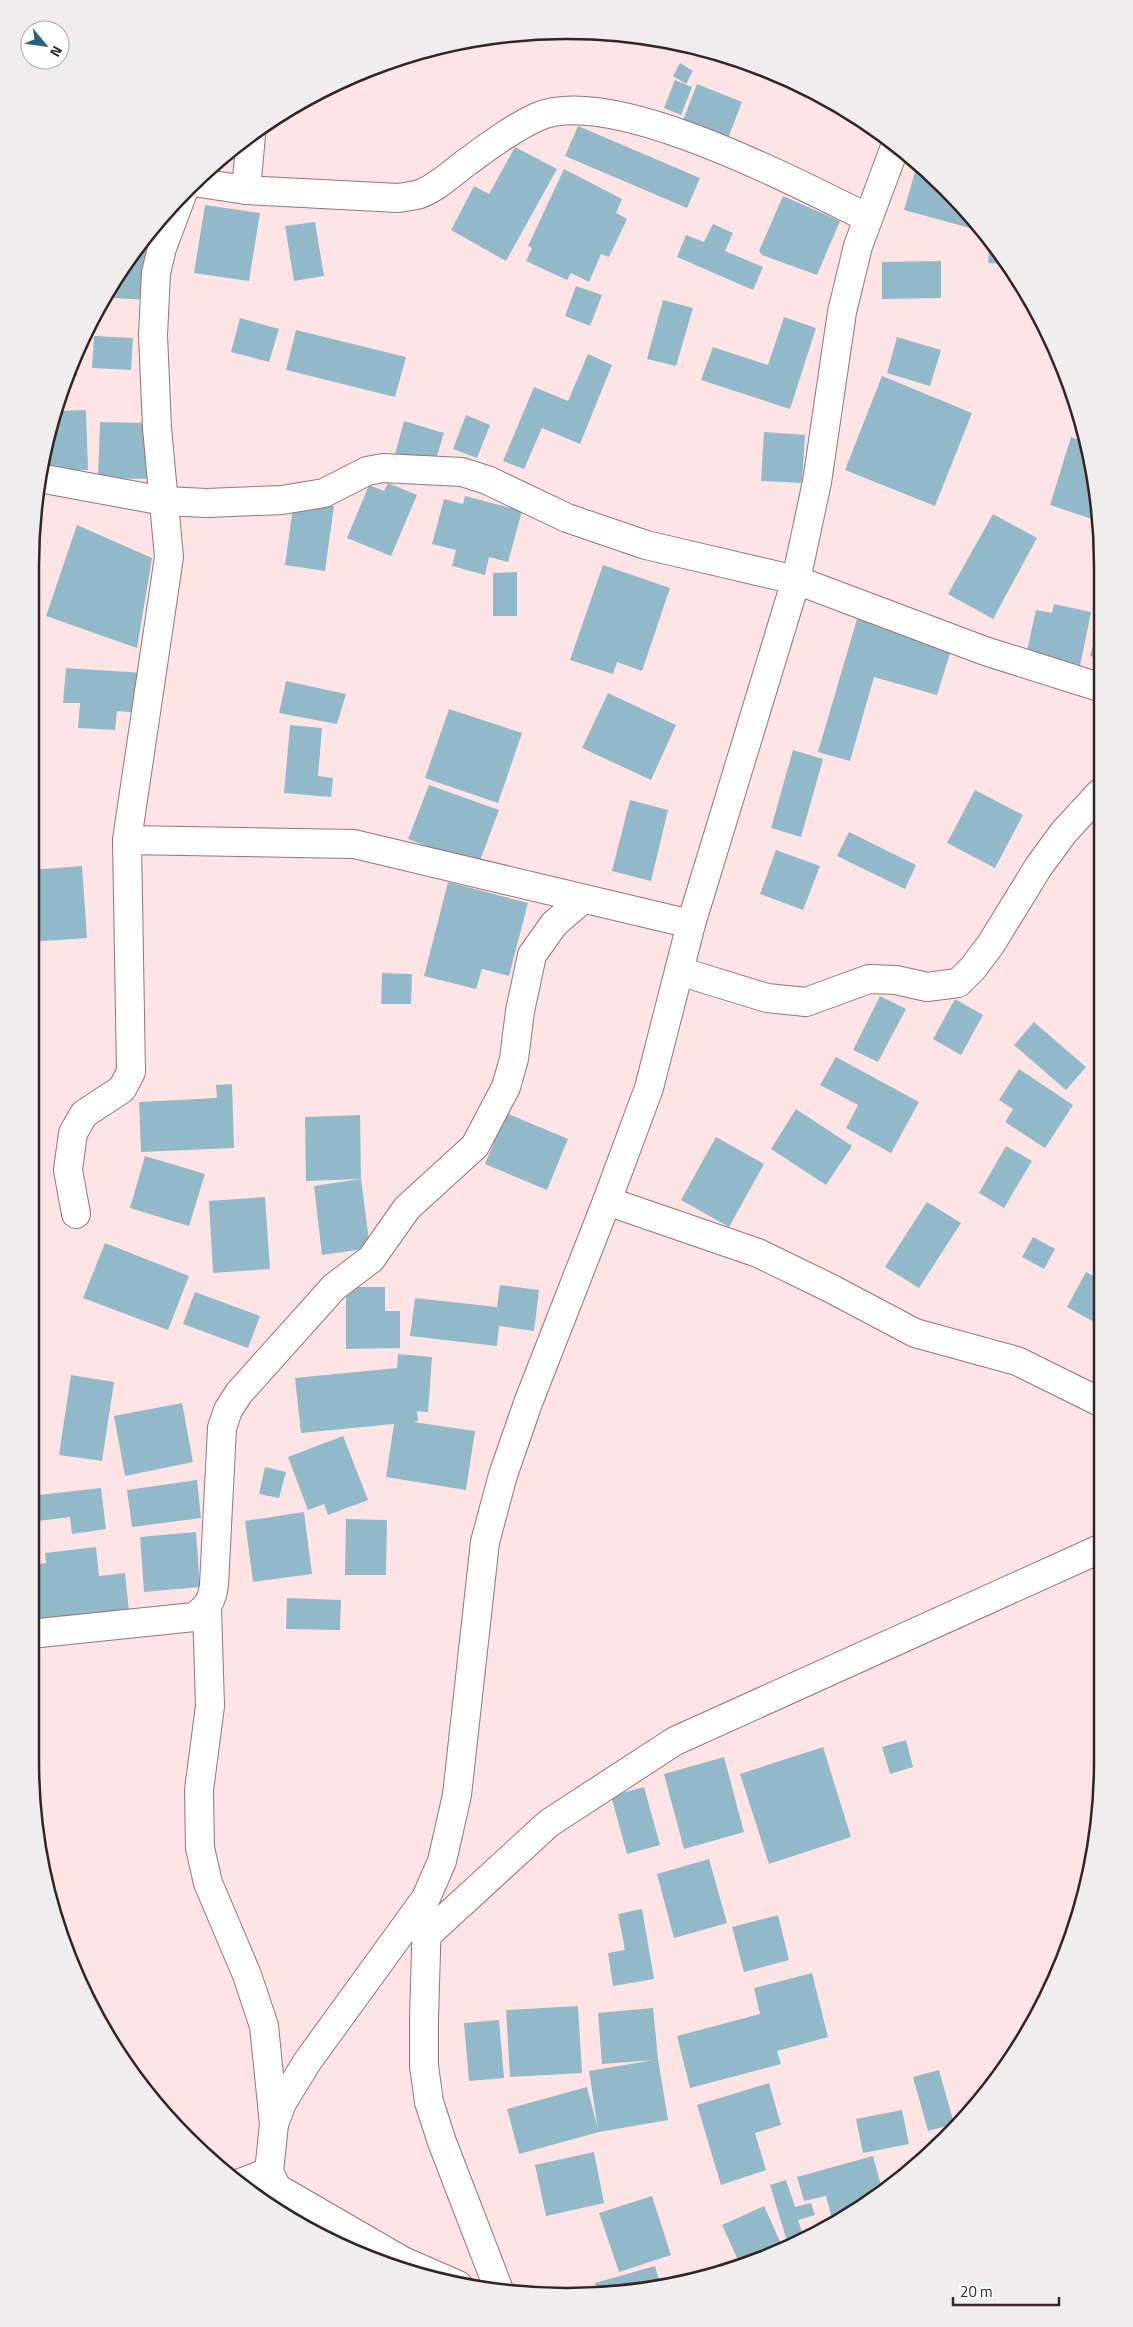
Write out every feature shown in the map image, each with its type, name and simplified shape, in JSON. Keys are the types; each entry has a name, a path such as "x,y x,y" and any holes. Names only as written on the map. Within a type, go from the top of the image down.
{"street":[{"path":"204,184 246,190 398,198 418,195 435,187 486,148 536,118 564,110 596,111 626,118 734,153 868,218"},
{"path":"246,190 250,144"},
{"path":"274,2124 282,2103 307,2062 426,1898 442,1861 458,1795 485,1542 503,1475 528,1403 649,1088 691,924 796,580 817,482 842,312 858,246 893,152"},
{"path":"76,1214 68,1170 73,1132 84,1114 122,1089 131,1072 127,840 169,557 157,428 153,335 156,273 162,248 175,213"},
{"path":"46,479 164,501 207,503 282,500 324,493 367,471 383,468 462,472 487,480 567,518 646,545 796,580 986,651 1094,685"},
{"path":"680,971 767,998 806,1002 869,979 896,980 927,987 958,983 973,968 991,944 1039,866 1064,832 1094,800"},
{"path":"127,840 354,844 480,872 583,899 691,924"},
{"path":"39,1633 194,1617 206,1608 212,1597 214,1585 222,1428 228,1410 239,1393 334,1287 371,1259 408,1208 475,1146 506,1086 514,1059 520,1011 532,955 554,924 583,899"},
{"path":"607,1201 758,1253 830,1288 915,1333 1017,1361 1094,1399"},
{"path":"428,1934 549,1823 675,1741 1094,1552"},
{"path":"206,1608 210,1706 199,1790 200,1848 208,1882 246,1975 264,2026 274,2124 268,2172 277,2188 288,2197 409,2264"},
{"path":"426,1898 428,1934 424,2066 429,2102 442,2142 497,2284"},
{"path":"247,2180 268,2172"}],"building":[{"path":"680,63 693,71 686,84 673,76"},
{"path":"675,80 692,87 681,115 664,108"},
{"path":"697,84 742,102 727,141 682,123"},
{"path":"578,126 700,178 687,208 565,156"},
{"path":"515,147 557,169 506,261 451,230 474,186 489,194"},
{"path":"564,169 622,199 616,213 627,219 609,257 601,254 589,282 571,273 567,280 526,261 532,248 528,246"},
{"path":"915,171 940,193 971,228 904,210"},
{"path":"783,196 840,221 817,275 762,255 759,251"},
{"path":"205,205 260,213 249,281 194,273"},
{"path":"315,222 324,276 294,281 285,226"},
{"path":"713,224 733,233 725,251 763,267 753,290 677,257 686,235 704,242"},
{"path":"153,239 150,300 113,298 128,273"},
{"path":"989,251 998,264 988,263"},
{"path":"941,261 941,298 882,299 882,262"},
{"path":"576,286 602,295 590,326 565,316"},
{"path":"663,300 693,308 676,366 647,359"},
{"path":"784,317 816,328 790,409 701,380 713,347 768,365"},
{"path":"240,318 279,329 269,362 231,352"},
{"path":"296,330 406,357 395,397 286,370"},
{"path":"94,336 133,338 131,370 92,368"},
{"path":"897,337 941,350 930,386 887,373"},
{"path":"588,354 612,365 580,444 542,428 524,469 503,461 534,387 568,401"},
{"path":"882,376 972,413 935,506 845,470"},
{"path":"86,410 88,470 48,471 63,411"},
{"path":"466,415 490,425 477,458 453,449"},
{"path":"404,421 444,433 434,466 395,454"},
{"path":"100,422 151,423 150,479 98,478"},
{"path":"764,432 805,435 802,483 761,481"},
{"path":"1071,437 1078,439 1090,498 1092,519 1050,505"},
{"path":"388,483 417,495 391,556 347,538 369,485 384,491"},
{"path":"465,496 522,511 508,562 489,557 485,575 452,566 456,550 432,544 444,499 463,504"},
{"path":"294,500 334,506 325,571 285,565"},
{"path":"993,514 1037,538 993,619 948,594"},
{"path":"77,525 152,558 137,648 46,616"},
{"path":"603,565 670,588 642,671 617,662 613,674 570,660"},
{"path":"517,572 517,616 493,616 493,573"},
{"path":"1054,604 1091,612 1079,671 1025,660 1036,610 1052,613"},
{"path":"857,619 952,647 937,695 874,677 850,761 818,752"},
{"path":"1094,642 1094,657 1090,656"},
{"path":"66,668 144,673 141,713 117,711 115,730 78,728 80,703 63,703"},
{"path":"286,681 346,694 337,724 279,713"},
{"path":"608,693 676,725 651,780 582,748"},
{"path":"449,709 522,733 498,803 425,778"},
{"path":"290,725 322,728 318,776 333,778 331,797 284,793"},
{"path":"793,750 823,759 801,837 771,828"},
{"path":"429,785 499,810 478,866 408,839"},
{"path":"975,790 1023,815 995,868 947,843"},
{"path":"630,800 668,810 651,881 612,871"},
{"path":"849,832 916,865 905,889 837,856"},
{"path":"776,850 820,866 803,910 760,894"},
{"path":"82,866 87,938 39,941 39,869"},
{"path":"448,882 528,903 509,976 482,969 476,989 424,976"},
{"path":"382,973 412,974 411,1004 381,1004"},
{"path":"880,996 906,1009 878,1062 853,1050"},
{"path":"955,999 983,1015 961,1055 933,1039"},
{"path":"1034,1022 1086,1067 1066,1090 1014,1045"},
{"path":"836,1057 919,1102 891,1153 846,1128 858,1105 820,1085"},
{"path":"1019,1069 1073,1105 1045,1148 1005,1122 1013,1109 999,1100"},
{"path":"232,1084 234,1148 141,1152 139,1102 217,1098 216,1085"},
{"path":"796,1109 852,1146 826,1185 771,1149"},
{"path":"506,1113 568,1139 547,1190 485,1164"},
{"path":"360,1115 361,1179 306,1181 305,1117"},
{"path":"716,1137 764,1164 729,1227 681,1200"},
{"path":"1006,1146 1032,1161 1004,1208 979,1193"},
{"path":"145,1156 205,1174 189,1226 130,1208"},
{"path":"361,1179 370,1248 322,1255 314,1186"},
{"path":"265,1197 270,1269 213,1273 209,1201"},
{"path":"927,1202 961,1223 919,1288 885,1267"},
{"path":"1033,1237 1055,1249 1044,1269 1022,1257"},
{"path":"105,1243 189,1276 168,1330 83,1298"},
{"path":"1086,1272 1094,1276 1094,1322 1067,1307"},
{"path":"500,1285 539,1290 534,1331 499,1326 497,1346 410,1336 415,1298 497,1307"},
{"path":"346,1287 385,1287 385,1311 400,1311 400,1348 346,1349"},
{"path":"195,1292 260,1316 248,1348 183,1324"},
{"path":"398,1354 432,1357 428,1412 417,1411 418,1421 413,1422 475,1431 466,1490 386,1477 394,1424 301,1433 295,1378 397,1368"},
{"path":"71,1375 114,1382 102,1461 59,1455"},
{"path":"182,1403 193,1462 125,1476 114,1416"},
{"path":"343,1436 368,1500 328,1515 324,1504 308,1510 288,1457"},
{"path":"265,1467 286,1472 279,1498 259,1494"},
{"path":"197,1480 201,1518 132,1527 127,1490"},
{"path":"101,1488 106,1529 72,1534 70,1517 39,1521 39,1495"},
{"path":"304,1512 312,1574 253,1582 245,1521"},
{"path":"346,1519 387,1520 386,1575 345,1575"},
{"path":"196,1532 200,1587 144,1592 140,1537"},
{"path":"96,1547 99,1576 125,1573 129,1611 39,1621 39,1564 46,1563 45,1553"},
{"path":"287,1598 341,1600 340,1630 286,1629"},
{"path":"906,1740 913,1767 890,1774 882,1747"},
{"path":"823,1747 851,1837 769,1864 740,1774"},
{"path":"724,1757 744,1832 684,1849 664,1774"},
{"path":"644,1787 660,1845 627,1854 611,1796"},
{"path":"709,1859 727,1923 674,1938 657,1874"},
{"path":"642,1909 654,1979 613,1986 608,1953 625,1950 618,1914"},
{"path":"778,1915 789,1960 744,1972 732,1927"},
{"path":"812,1973 828,2037 777,2051 781,2064 690,2088 677,2036 760,2014 754,1988"},
{"path":"578,2006 582,2073 510,2077 506,2010"},
{"path":"653,2008 658,2059 668,2120 599,2132 519,2154 507,2109 587,2087 598,2129 589,2071 654,2060 602,2064 598,2013"},
{"path":"499,2020 504,2078 469,2081 464,2023"},
{"path":"939,2070 953,2120 947,2126 928,2131 913,2077"},
{"path":"769,2083 781,2125 755,2133 766,2170 721,2185 697,2105"},
{"path":"902,2110 909,2144 863,2153 856,2119"},
{"path":"594,2152 604,2203 546,2216 535,2165"},
{"path":"873,2156 881,2184 831,2217 826,2196 804,2201 797,2177"},
{"path":"786,2180 795,2207 811,2203 815,2215 798,2220 802,2233 787,2240 770,2185"},
{"path":"652,2196 671,2255 619,2272 599,2213"},
{"path":"764,2206 781,2242 738,2259 722,2225"},
{"path":"655,2266 659,2280 601,2287 596,2287 595,2283"}]}
